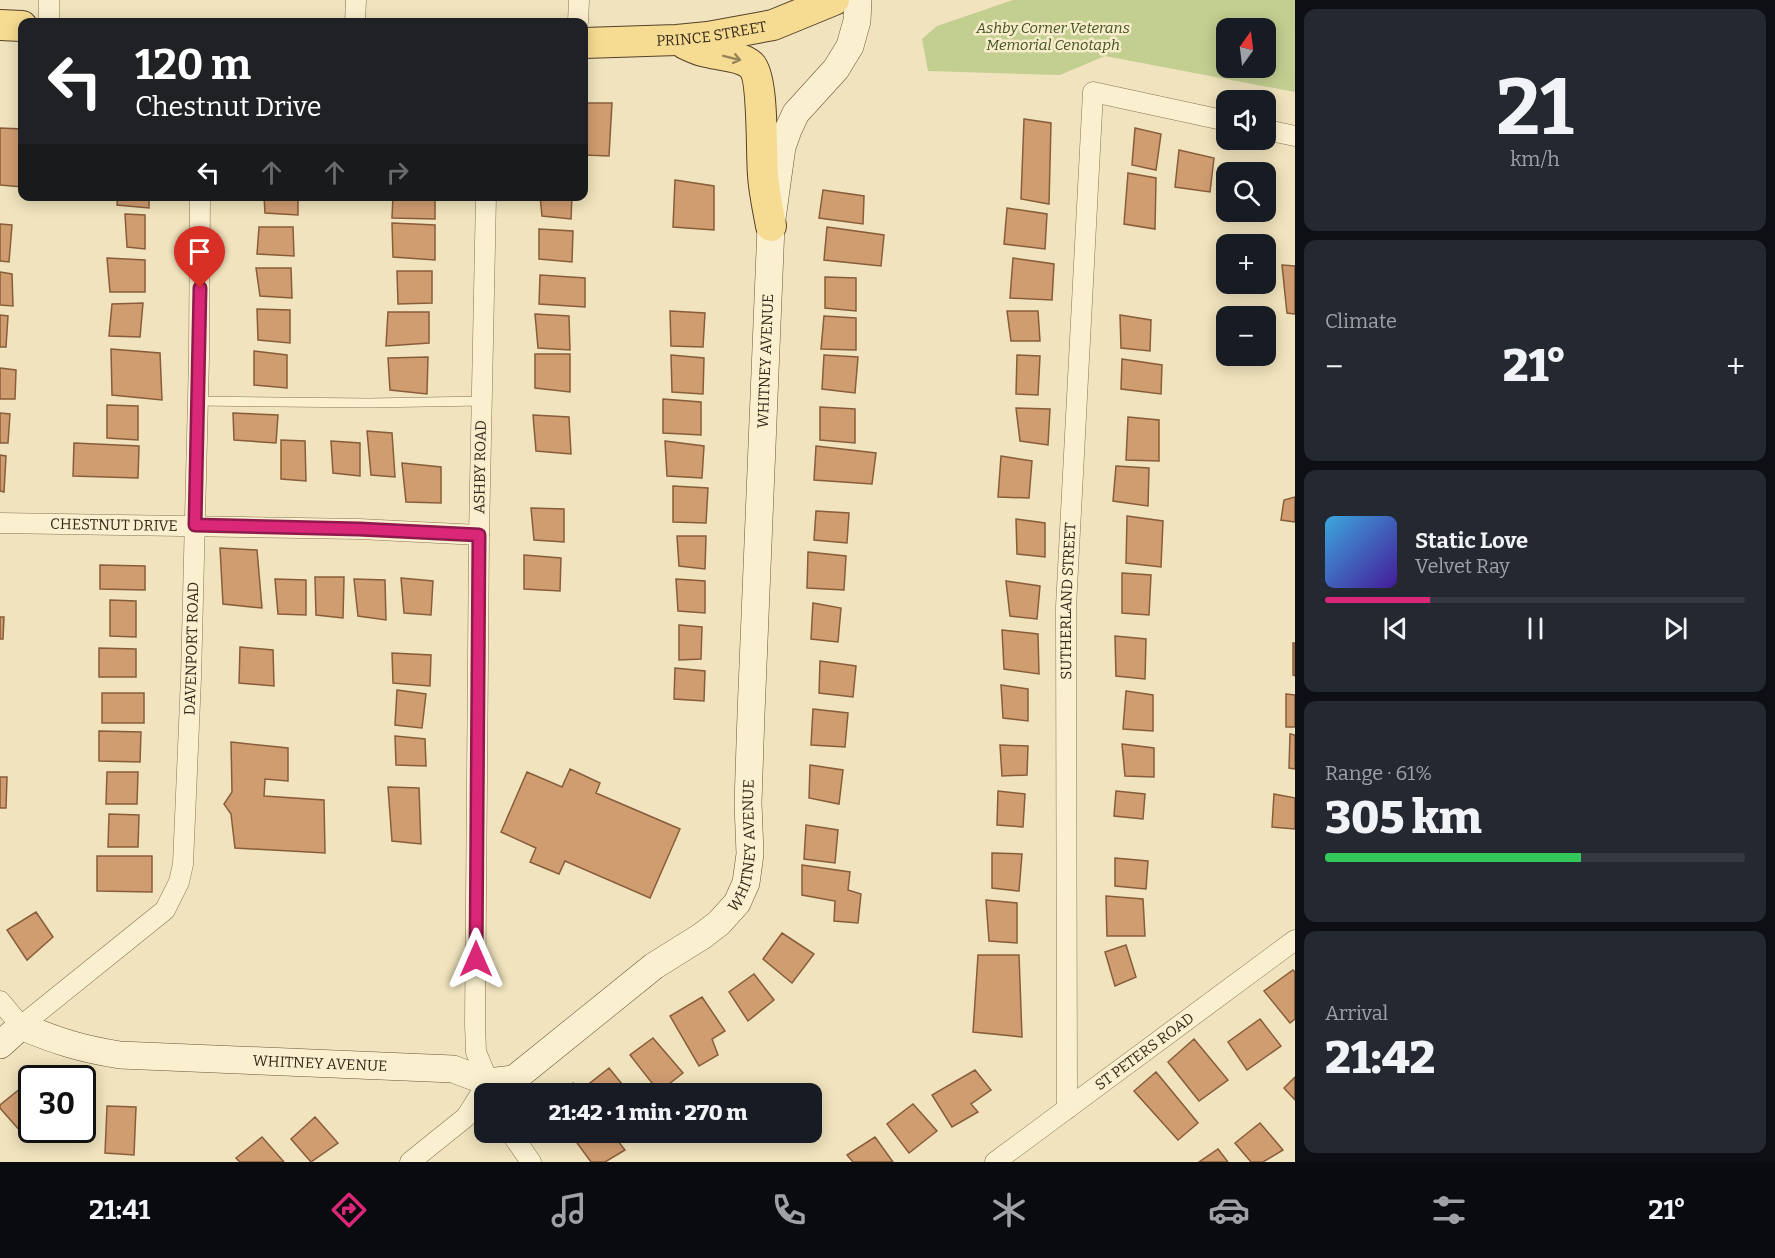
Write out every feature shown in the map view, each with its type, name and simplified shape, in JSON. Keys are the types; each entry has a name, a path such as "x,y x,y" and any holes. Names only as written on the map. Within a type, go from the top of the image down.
{"main road":[{"name":"PRINCE STREET","path":"588,43 708,37 773,25 834,0"},
{"path":"0,25 18,26"},
{"path":"677,40 704,52 741,60 752,65 759,92 763,176 771,226"}],"street":[{"path":"49,0 49,18"},
{"path":"355,18 356,0"},
{"path":"578,18 579,0"},
{"name":"WHITNEY AVENUE","path":"504,1083 514,1079 654,966 702,936 732,910 747,883 750,854 748,803 751,714 771,226 782,147 788,130 796,114 836,69 850,46 857,21 858,0"},
{"name":"SUTHERLAND STREET","path":"1067,1109 1066,607 1093,92 1216,119"},
{"path":"1276,132 1295,136"},
{"name":"DAVENPORT ROAD","path":"21,1026 165,910 179,882 184,849 195,525 200,201"},
{"name":"ASHBY ROAD","path":"486,201 479,535 476,1052 489,1083"},
{"name":"CHESTNUT DRIVE","path":"0,522 359,529 479,535"},
{"name":"ST PETERS ROAD","path":"995,1162 1295,940"},
{"path":"0,1001 21,1026 0,1045"},
{"name":"WHITNEY AVENUE","path":"21,1026 54,1040 89,1050 120,1054 453,1069 481,1083"},
{"path":"410,1162 466,1118 474,1108"},
{"path":"518,1143 531,1162"}],"lane":[{"path":"198,401 358,403 482,401"}],"green space":[{"name":"Ashby Corner Veterans Memorial Cenotaph","path":"1013,0 1295,0 1295,92 1221,78 1276,78 1276,18 1216,18 1216,77 1105,56 1060,75 928,71 922,39 937,26"}],"building":[{"path":"588,103 612,103 609,156 588,155"},
{"path":"1024,119 1051,123 1049,204 1021,199"},
{"path":"0,128 18,129 18,187 0,185"},
{"path":"1135,128 1161,134 1156,170 1132,165"},
{"path":"1179,150 1214,158 1210,192 1175,187"},
{"path":"1128,173 1156,178 1155,229 1124,224"},
{"path":"675,180 714,186 714,230 673,227"},
{"path":"823,190 864,196 863,224 819,218"},
{"path":"117,201 149,201 149,208 117,205"},
{"path":"264,201 298,201 298,215 265,213"},
{"path":"393,201 435,201 435,219 392,218"},
{"path":"540,201 572,201 571,219 542,216"},
{"path":"1007,208 1047,214 1045,249 1004,244"},
{"path":"125,214 145,215 145,249 127,247"},
{"path":"392,223 435,225 435,260 393,257"},
{"path":"0,224 12,225 9,262 0,261"},
{"path":"259,227 293,227 294,256 257,254"},
{"path":"827,227 884,235 881,266 824,260"},
{"path":"539,229 573,231 572,262 539,259"},
{"path":"107,258 145,260 145,292 110,292"},
{"path":"1013,258 1054,264 1052,300 1010,298"},
{"path":"1282,265 1295,266 1295,314 1287,313"},
{"path":"256,268 291,268 292,298 260,296"},
{"path":"397,271 432,271 432,303 398,304"},
{"path":"0,272 12,274 13,306 0,305"},
{"path":"540,275 585,278 585,307 539,304"},
{"path":"825,277 856,278 856,311 825,308"},
{"path":"143,303 140,337 109,336 112,304"},
{"path":"257,309 290,310 290,343 258,340"},
{"path":"670,311 705,313 703,347 671,346"},
{"path":"1007,311 1038,311 1040,341 1011,341"},
{"path":"388,312 429,312 429,343 386,346"},
{"path":"535,314 569,316 570,350 538,348"},
{"path":"0,315 8,316 6,347 0,347"},
{"path":"1120,315 1151,320 1150,351 1121,348"},
{"path":"824,316 856,318 856,350 821,349"},
{"path":"111,349 160,353 162,400 112,395"},
{"path":"254,351 287,355 287,388 254,385"},
{"path":"535,354 570,354 570,392 535,388"},
{"path":"671,355 704,358 703,394 672,392"},
{"path":"824,355 858,357 855,393 822,389"},
{"path":"1017,355 1040,356 1038,395 1016,394"},
{"path":"428,357 427,394 390,390 388,358"},
{"path":"1122,359 1162,365 1161,394 1121,389"},
{"path":"0,368 16,370 15,399 0,399"},
{"path":"663,399 701,402 701,435 663,433"},
{"path":"107,405 138,406 138,440 107,438"},
{"path":"820,407 855,409 855,443 820,440"},
{"path":"1016,408 1050,409 1048,445 1020,441"},
{"path":"0,413 10,414 8,443 0,443"},
{"path":"233,413 278,415 276,443 234,440"},
{"path":"533,415 569,417 571,454 536,451"},
{"path":"1128,417 1159,420 1159,461 1126,460"},
{"path":"367,431 392,433 395,477 371,475"},
{"path":"281,440 305,441 306,481 281,479"},
{"path":"331,441 360,443 360,476 333,473"},
{"path":"665,441 704,446 702,478 667,476"},
{"path":"74,443 139,446 138,478 73,476"},
{"path":"816,446 876,453 872,484 814,480"},
{"path":"0,455 6,456 4,492 0,491"},
{"path":"1001,456 1032,461 1029,498 998,497"},
{"path":"402,463 441,467 441,503 406,502"},
{"path":"1116,466 1149,468 1148,506 1113,501"},
{"path":"673,486 708,488 706,523 673,522"},
{"path":"1295,497 1295,522 1281,520 1284,500"},
{"path":"531,508 564,509 564,542 534,540"},
{"path":"816,511 849,513 847,543 814,540"},
{"path":"1127,516 1163,521 1161,567 1126,563"},
{"path":"1016,519 1045,523 1045,557 1017,554"},
{"path":"677,536 706,536 705,569 679,566"},
{"path":"220,548 257,550 262,608 223,604"},
{"path":"808,552 846,556 844,590 807,588"},
{"path":"524,555 561,558 560,591 524,589"},
{"path":"100,565 145,566 145,590 100,589"},
{"path":"1122,573 1151,575 1149,615 1122,613"},
{"path":"315,577 344,577 343,618 316,615"},
{"path":"401,578 433,581 431,615 404,613"},
{"path":"275,579 306,580 306,615 278,614"},
{"path":"354,579 385,580 386,620 358,616"},
{"path":"676,579 705,581 705,613 678,611"},
{"path":"1006,581 1040,586 1037,619 1010,616"},
{"path":"110,600 136,601 136,637 110,636"},
{"path":"813,603 841,608 838,642 811,639"},
{"path":"0,617 4,617 3,639 0,639"},
{"path":"679,625 702,627 701,659 679,660"},
{"path":"1002,630 1038,634 1039,674 1004,669"},
{"path":"1115,636 1146,639 1145,679 1116,676"},
{"path":"1293,643 1295,643 1295,676 1293,675"},
{"path":"240,647 273,650 274,686 239,683"},
{"path":"99,648 136,649 136,677 99,677"},
{"path":"392,653 431,655 430,686 393,683"},
{"path":"820,661 856,666 853,697 819,693"},
{"path":"675,668 705,671 704,701 674,699"},
{"path":"1001,685 1028,689 1028,721 1003,718"},
{"path":"397,690 426,694 422,728 395,725"},
{"path":"1126,691 1153,695 1153,731 1123,729"},
{"path":"102,693 144,693 144,723 102,723"},
{"path":"1286,694 1295,695 1295,727 1286,727"},
{"path":"813,709 848,713 845,747 811,745"},
{"path":"99,731 141,732 140,762 99,761"},
{"path":"1290,734 1295,735 1295,769 1289,768"},
{"path":"395,736 425,739 426,766 396,765"},
{"path":"231,742 288,748 288,781 265,779 264,796 324,800 325,853 235,848 231,814 224,804 232,792"},
{"path":"1122,744 1154,748 1154,777 1125,776"},
{"path":"1000,745 1028,746 1027,775 1002,776"},
{"path":"810,765 843,770 839,804 809,798"},
{"path":"570,769 600,783 596,793 680,829 650,898 565,861 559,874 530,862 536,848 501,832 527,772 562,787"},
{"path":"107,772 138,772 137,804 106,804"},
{"path":"0,777 7,777 6,808 0,808"},
{"path":"388,787 419,788 421,844 392,841"},
{"path":"998,791 1025,794 1023,827 997,825"},
{"path":"1116,791 1145,794 1143,819 1114,816"},
{"path":"1274,794 1295,798 1295,829 1272,827"},
{"path":"109,814 139,815 138,847 108,847"},
{"path":"806,825 838,830 835,863 804,859"},
{"path":"992,853 1022,854 1019,891 992,888"},
{"path":"97,856 152,856 152,892 97,891"},
{"path":"1115,858 1148,861 1146,889 1115,886"},
{"path":"802,865 850,872 848,890 861,894 858,923 834,921 835,901 802,895"},
{"path":"1106,896 1143,899 1145,936 1107,936"},
{"path":"986,900 1017,903 1017,943 989,941"},
{"path":"36,912 53,937 27,960 7,930"},
{"path":"782,933 814,954 792,983 763,959"},
{"path":"1126,945 1136,977 1115,986 1105,952"},
{"path":"978,955 1019,955 1022,1037 973,1032"},
{"path":"1293,970 1295,972 1295,1019 1290,1023 1264,991"},
{"path":"754,974 774,1000 748,1021 729,992"},
{"path":"702,997 725,1031 712,1039 718,1055 699,1066 670,1016"},
{"path":"1260,1019 1281,1046 1247,1070 1228,1042"},
{"path":"653,1038 683,1073 670,1083 652,1083 630,1055"},
{"path":"1194,1039 1228,1080 1199,1101 1168,1062"},
{"path":"609,1068 621,1083 590,1083"},
{"path":"975,1070 991,1090 971,1104 978,1112 952,1127 932,1095"},
{"path":"1156,1072 1198,1123 1178,1140 1134,1091"},
{"path":"1295,1077 1295,1100 1284,1088"},
{"path":"18,1090 18,1129 0,1108 0,1105"},
{"path":"913,1104 937,1131 909,1153 887,1124"},
{"path":"107,1106 136,1107 134,1155 105,1153"},
{"path":"315,1117 338,1143 311,1162 291,1139"},
{"path":"1260,1123 1283,1150 1263,1162 1251,1162 1235,1143"},
{"path":"262,1137 284,1162 240,1162 236,1158"},
{"path":"875,1137 893,1162 853,1162 847,1155"},
{"path":"577,1143 620,1143 625,1150 605,1162 591,1162"},
{"path":"1218,1149 1228,1162 1199,1162"}],"route":[{"path":"200,288 195,525 479,535 476,959"}]}
